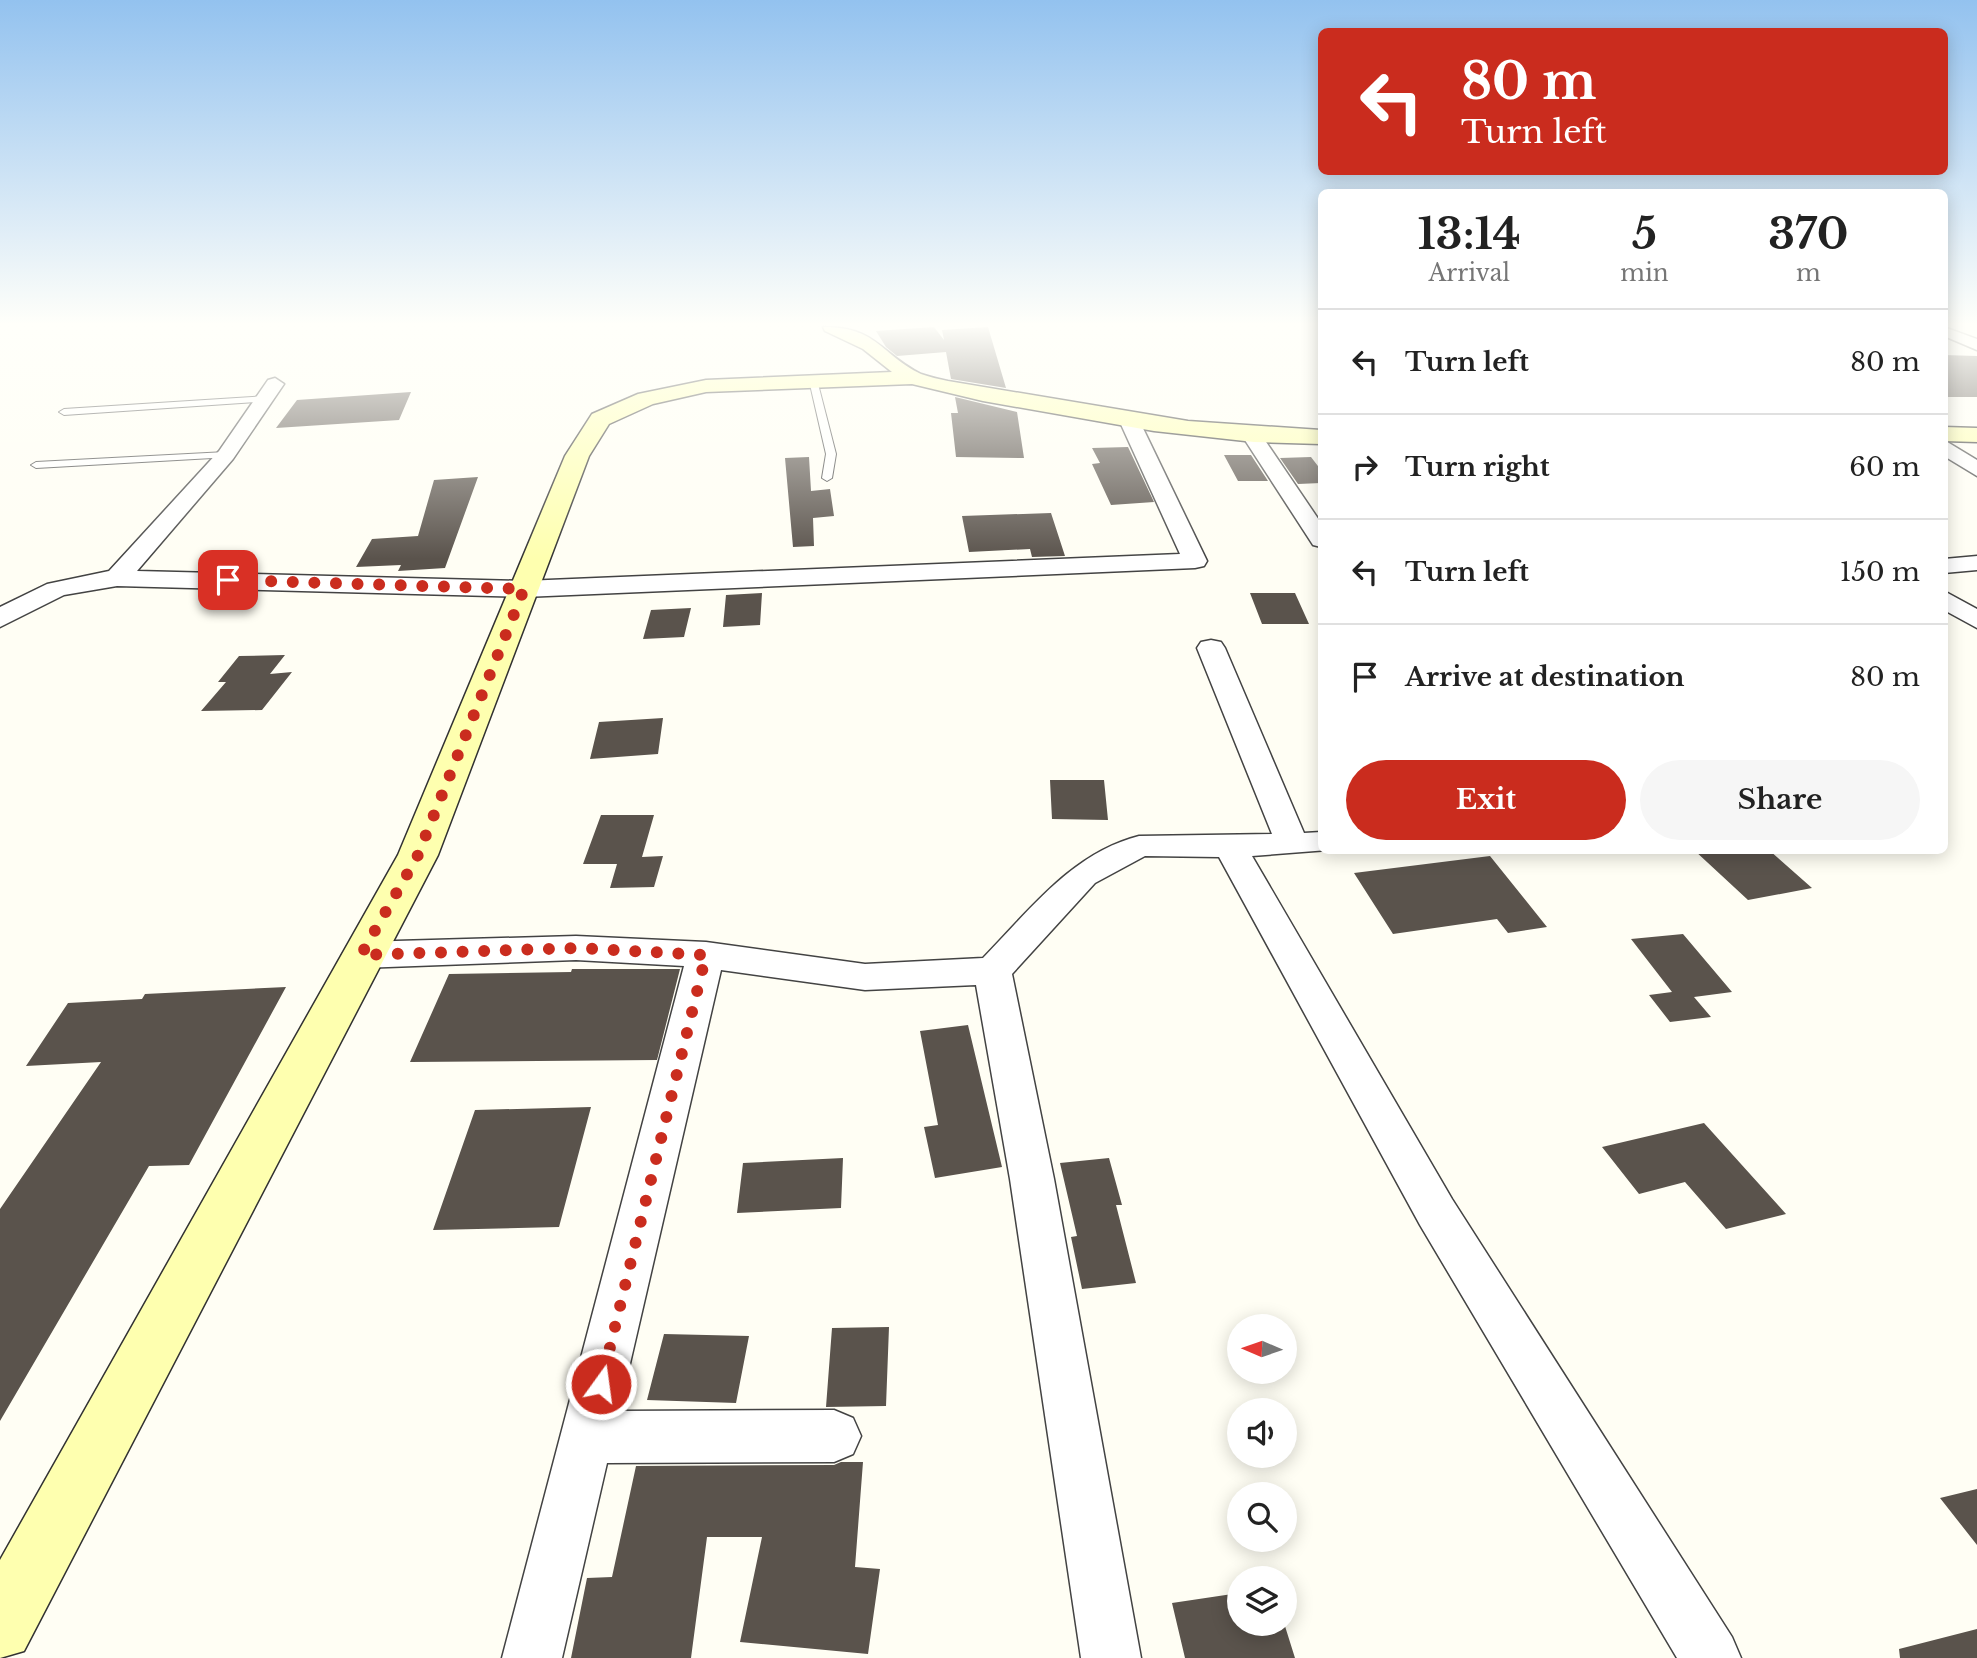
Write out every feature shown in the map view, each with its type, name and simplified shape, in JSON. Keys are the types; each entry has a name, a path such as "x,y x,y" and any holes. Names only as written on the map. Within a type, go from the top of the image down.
{"street":[{"path":"117,578 226,455 262,404"},
{"path":"0,1627 361,955 418,855 577,457 600,419 634,404"},
{"path":"1041,404 1129,420 1251,434 1318,437"},
{"path":"0,619 34,595 60,586 117,578 524,589 1195,561 1129,420"},
{"path":"1251,434 1318,535"},
{"path":"1948,437 1977,435"},
{"path":"1948,440 1977,470"},
{"path":"1948,566 1977,562"},
{"path":"1948,602 1977,620"},
{"path":"361,955 576,948 706,955 865,977 993,971 1083,875 1139,846 1230,847 1306,843 1211,648"},
{"path":"1230,847 1436,1212 1711,1658"},
{"path":"532,1658 706,955"},
{"path":"993,971 1032,1179 1111,1658"},
{"path":"588,1437 834,1437"}],"lane":[{"path":"64,412 139,404"},
{"path":"819,404 831,454 827,478"},
{"path":"36,465 226,455"}],"building":[{"path":"294,404 406,404 399,420 276,428"},
{"path":"956,404 985,404 1017,412 1024,458 956,457 951,413 958,413"},
{"path":"1128,447 1154,502 1111,505 1092,464 1100,463 1092,448"},
{"path":"1224,455 1251,455 1268,481 1238,481"},
{"path":"809,457 811,491 830,489 834,516 813,518 814,546 793,547 785,458"},
{"path":"1311,457 1318,466 1318,483 1298,484 1280,458"},
{"path":"478,477 445,568 398,571 401,565 356,567 372,539 418,536 434,480"},
{"path":"1051,513 1065,556 1032,557 1030,549 969,552 962,516"},
{"path":"762,593 760,625 723,627 726,595"},
{"path":"1250,593 1295,593 1309,624 1262,624"},
{"path":"691,608 684,637 643,639 651,610"},
{"path":"285,655 270,674 292,672 262,710 201,711 226,682 218,682 239,656"},
{"path":"663,718 658,754 590,759 599,722"},
{"path":"1050,780 1104,780 1108,820 1052,819"},
{"path":"601,815 654,815 642,857 663,856 654,887 610,888 617,864 583,864"},
{"path":"1698,854 1774,854 1812,888 1748,900"},
{"path":"1490,856 1547,927 1508,933 1497,919 1393,934 1354,873"},
{"path":"1683,934 1732,992 1694,997 1711,1017 1670,1022 1649,995 1672,992 1631,939"},
{"path":"572,969 680,969 657,1060 410,1062 449,974 571,972"},
{"path":"286,987 189,1165 149,1166 0,1421 0,1209 101,1062 26,1066 68,1003 142,999 145,994"},
{"path":"968,1025 1002,1167 935,1178 924,1127 938,1125 920,1031"},
{"path":"591,1107 559,1227 433,1230 475,1110"},
{"path":"1704,1123 1786,1214 1726,1229 1685,1182 1639,1194 1602,1147"},
{"path":"843,1158 841,1208 737,1213 743,1163"},
{"path":"1109,1158 1122,1205 1116,1205 1136,1283 1082,1289 1071,1237 1077,1236 1060,1163"},
{"path":"889,1327 886,1406 826,1407 832,1328"},
{"path":"664,1334 749,1336 736,1403 647,1400"},
{"path":"841,1462 863,1462 855,1567 880,1569 868,1654 740,1642 762,1537 707,1537 691,1658 571,1658 587,1578 612,1577 636,1466 834,1465"},
{"path":"1977,1489 1977,1545 1940,1498"},
{"path":"1227,1595 1227,1636 1288,1636 1295,1658 1185,1658 1172,1603"},
{"path":"1977,1629 1977,1658 1900,1658 1899,1649"}],"route":[{"path":"228,580 524,589 418,855 361,955 576,948 706,955 601,1384"}]}
